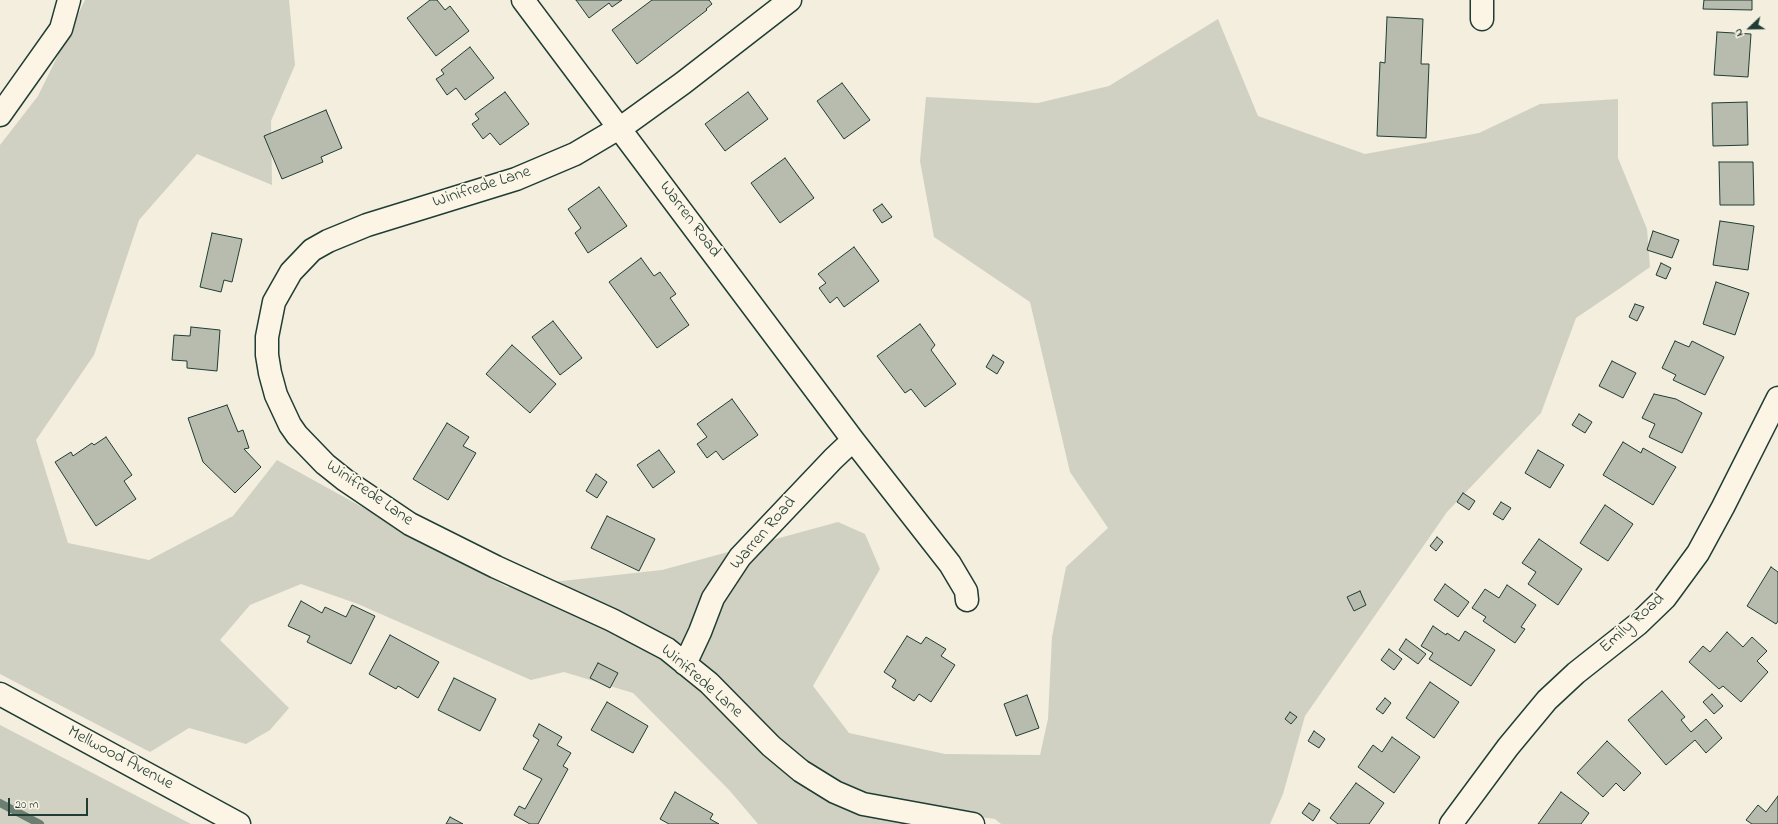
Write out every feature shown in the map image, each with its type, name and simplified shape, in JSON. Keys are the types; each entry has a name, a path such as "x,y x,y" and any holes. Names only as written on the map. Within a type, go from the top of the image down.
{"street":[{"path":"0,115 61,29 69,0"},
{"name":"Warren Road","path":"523,0 618,128 684,212 853,440 950,564 966,591 967,600"},
{"name":"Winifrede Lane","path":"790,0 683,83 629,122 576,154 516,179 367,225 328,240 312,250 291,272 274,302 269,319 267,337 267,355 270,373 276,395 290,425 297,436 325,464 344,480 410,524 496,568 644,636 667,649 709,683 771,746 801,771 835,792 864,804 973,824"},
{"name":"Emily Road","path":"1451,824 1508,747 1547,700 1576,673 1638,624 1665,598 1698,553 1778,398"},
{"name":"Warren Road","path":"685,664 713,598 740,557 853,440"},
{"name":"Mellwood Avenue","path":"0,694 239,824"}],"shaded area":[{"path":"85,0 289,0 295,65 271,121 272,185 197,154 139,220 94,355 36,440 68,543 149,560 233,516 277,460 507,587 662,570 838,522 865,534 880,569 813,686 849,733 945,754 1040,755 1048,719 1052,637 1066,567 1108,528 1070,472 1030,302 934,237 920,161 926,97 1038,103 1109,86 1218,19 1258,116 1365,154 1479,133 1540,104 1618,99 1618,158 1647,229 1650,267 1576,318 1541,413 1447,512 1305,716 1283,794 1270,824 1001,824 995,819 941,812 925,824 758,824 730,791 633,693 564,672 531,680 358,604 301,584 250,605 220,640 289,708 270,730 246,744 189,728 150,752 0,674 0,145 38,96"},
{"path":"0,725 191,824 0,824"}],"building":[{"path":"430,0 437,0 445,10 450,6 469,31 436,56 407,18"},
{"path":"576,0 622,0 612,7 609,3 589,18"},
{"path":"652,0 709,0 712,4 706,9 707,10 637,64 612,30"},
{"path":"1704,0 1752,0 1752,10 1703,9"},
{"path":"1387,17 1423,19 1421,64 1429,64 1426,138 1377,136 1380,62 1385,63"},
{"path":"1717,32 1751,34 1748,77 1714,75"},
{"path":"470,47 494,78 465,100 456,88 447,95 436,79 444,74 441,70"},
{"path":"842,83 870,120 844,139 817,101"},
{"path":"505,92 529,124 500,145 490,133 483,139 472,124 479,119 475,114"},
{"path":"748,92 768,119 725,151 705,124"},
{"path":"1747,102 1748,145 1713,146 1712,103"},
{"path":"326,110 342,148 321,157 323,162 282,179 264,136"},
{"path":"785,158 814,198 780,223 751,183"},
{"path":"1719,162 1753,162 1754,205 1720,205"},
{"path":"599,187 627,226 588,253 575,233 581,228 568,209"},
{"path":"882,204 892,217 882,223 873,210"},
{"path":"1720,221 1754,226 1748,270 1713,265"},
{"path":"1653,231 1679,240 1672,258 1647,250"},
{"path":"212,233 242,239 232,282 224,280 221,292 200,287"},
{"path":"854,247 879,281 844,307 837,297 830,303 819,288 826,283 818,274"},
{"path":"641,258 654,276 660,272 676,294 670,298 689,325 657,348 609,282"},
{"path":"1661,263 1671,268 1666,279 1656,275"},
{"path":"1716,282 1749,293 1735,335 1703,324"},
{"path":"1635,304 1644,307 1637,321 1629,317"},
{"path":"553,321 582,358 560,375 532,337"},
{"path":"920,324 935,345 931,350 956,384 925,407 911,389 905,393 877,356"},
{"path":"191,327 220,330 217,371 187,368 187,361 172,360 174,335 190,336"},
{"path":"1675,341 1689,347 1692,341 1724,357 1705,395 1673,380 1676,375 1662,368"},
{"path":"512,345 556,384 530,413 486,374"},
{"path":"993,355 1004,362 997,374 986,367"},
{"path":"1612,361 1636,373 1623,398 1599,386"},
{"path":"1654,394 1676,399 1702,413 1682,453 1649,437 1655,424 1642,418"},
{"path":"732,399 758,435 723,460 716,451 707,458 697,444 707,437 697,424"},
{"path":"227,405 238,432 243,430 249,448 244,449 261,467 235,493 203,462 188,418"},
{"path":"1579,414 1592,422 1585,433 1572,425"},
{"path":"447,423 469,437 463,446 476,453 448,500 413,479"},
{"path":"106,437 132,475 124,481 136,499 96,526 55,462 71,452 73,456 92,443 94,445"},
{"path":"1623,442 1641,453 1643,448 1676,467 1653,505 1603,475"},
{"path":"659,450 675,472 653,488 637,465"},
{"path":"1538,450 1564,465 1550,488 1525,473"},
{"path":"596,474 607,482 597,498 586,491"},
{"path":"1463,493 1475,501 1469,510 1457,502"},
{"path":"1501,502 1511,508 1503,520 1493,514"},
{"path":"1605,505 1633,524 1608,561 1580,543"},
{"path":"607,516 655,539 639,571 591,548"},
{"path":"1437,537 1443,542 1436,551 1430,546"},
{"path":"1539,539 1582,569 1558,605 1528,584 1536,572 1522,563"},
{"path":"1771,567 1778,572 1778,621 1776,624 1747,606"},
{"path":"1445,584 1469,602 1458,617 1434,600"},
{"path":"1507,585 1536,605 1521,627 1525,629 1515,643 1483,621 1486,617 1472,608 1485,589 1499,598"},
{"path":"1360,591 1366,605 1354,611 1347,597"},
{"path":"301,601 322,613 325,607 346,617 352,605 375,616 351,664 307,642 310,636 288,626"},
{"path":"1433,626 1446,635 1447,633 1459,641 1465,631 1495,650 1471,686 1429,659 1433,653 1421,646"},
{"path":"1727,632 1743,647 1752,637 1767,651 1757,661 1768,672 1741,702 1723,686 1719,689 1689,662 1703,646 1710,652"},
{"path":"390,635 439,662 418,698 398,686 396,689 369,674"},
{"path":"907,636 921,644 926,637 946,649 941,656 955,665 931,702 919,694 914,701 892,687 896,680 884,672"},
{"path":"1406,639 1426,654 1418,664 1399,650"},
{"path":"1389,649 1402,659 1394,670 1381,660"},
{"path":"598,663 618,673 610,688 590,678"},
{"path":"454,678 496,699 480,731 438,710"},
{"path":"1430,682 1459,702 1434,738 1406,718"},
{"path":"1662,691 1685,717 1681,720 1691,732 1706,719 1722,738 1706,753 1695,740 1666,765 1628,720"},
{"path":"1712,694 1723,706 1714,714 1703,702"},
{"path":"1027,695 1039,728 1016,736 1004,704"},
{"path":"1385,698 1391,703 1383,714 1376,709"},
{"path":"607,702 648,726 633,753 591,730"},
{"path":"1290,712 1297,717 1291,724 1285,719"},
{"path":"539,724 562,737 557,745 571,753 563,766 568,769 538,824 530,824 514,815 519,806 525,809 542,779 523,769 539,740 533,736"},
{"path":"1314,731 1325,739 1319,748 1308,741"},
{"path":"1392,737 1420,757 1394,793 1358,767 1373,745 1382,752"},
{"path":"1607,741 1641,773 1624,791 1616,783 1603,797 1577,773"},
{"path":"1356,783 1384,803 1369,824 1338,824 1330,818"},
{"path":"675,792 713,814 710,819 719,824 669,824 660,819"},
{"path":"1561,792 1589,813 1581,824 1538,824"},
{"path":"1778,796 1778,824 1752,824 1746,820 1758,805 1766,812"},
{"path":"1309,803 1320,810 1313,821 1302,813"},
{"path":"450,817 463,824 446,824"}],"waterway":[{"path":"0,803 40,824"}]}
